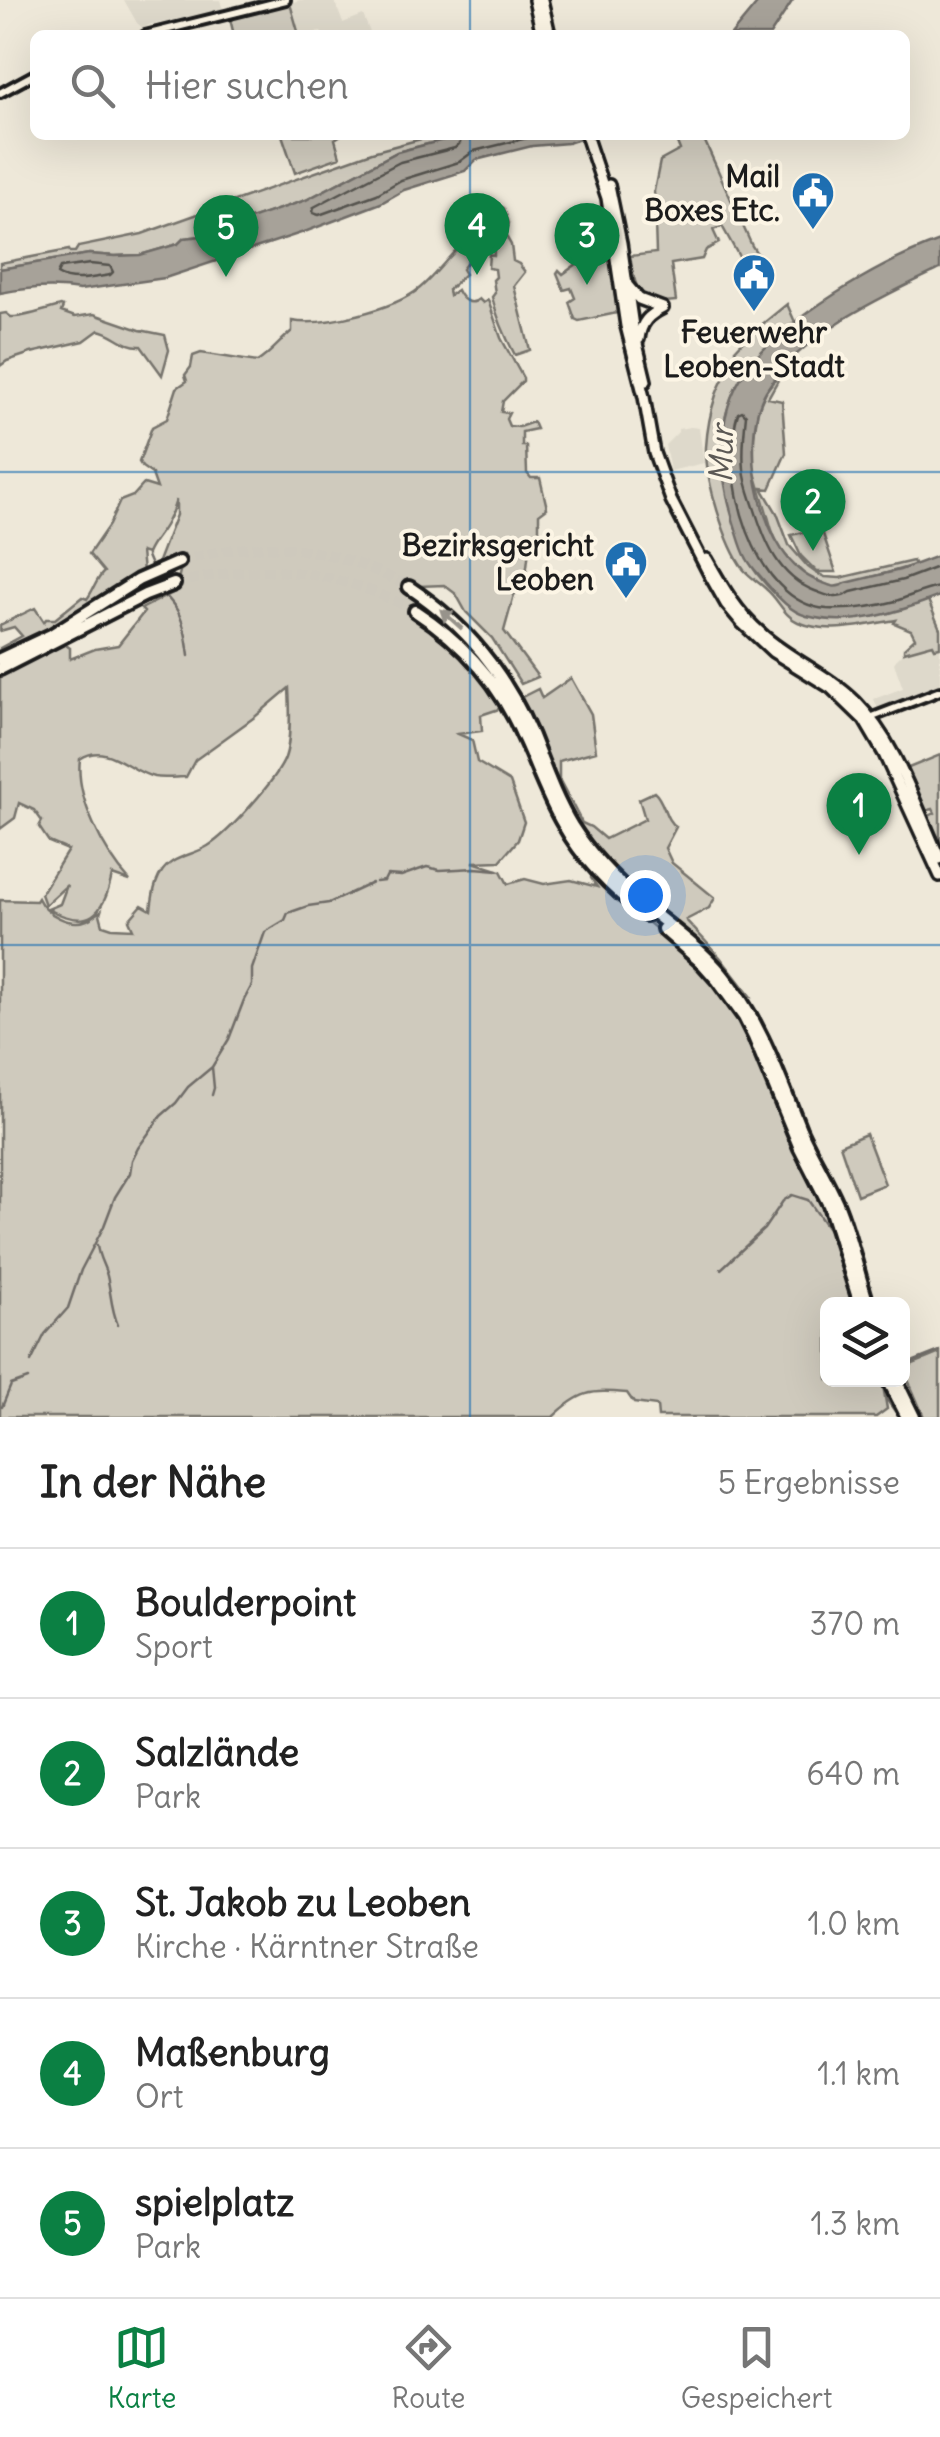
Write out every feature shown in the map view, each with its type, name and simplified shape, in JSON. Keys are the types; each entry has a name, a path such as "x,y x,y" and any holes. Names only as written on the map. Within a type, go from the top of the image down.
{"highway":[{"path":"0,660 179,562"},
{"path":"0,670 166,587"},
{"path":"409,587 455,621 496,669 519,708 567,824 615,879 708,958 750,1014 775,1064 807,1146 836,1202 866,1297"},
{"path":"415,611 464,649 496,688 567,824 598,872 702,964 744,1017 829,1205 858,1297"},
{"path":"895,1387 912,1416"}],"main road":[{"path":"164,30 286,0"},
{"path":"538,1 545,30"},
{"path":"0,93 30,77"},
{"path":"591,140 612,196 658,447 687,522 725,590 761,634 838,686 871,718 940,859"},
{"path":"597,155 626,326 654,453 671,500 726,604 742,623 773,652 871,718 940,876"},
{"path":"628,285 641,300 663,308 643,324 637,346"},
{"path":"871,718 940,691"}],"shaded area":[{"path":"124,0 220,0 223,10 143,28"},
{"path":"289,0 298,30 233,30 229,15"},
{"path":"334,0 343,23 363,15 369,30 298,30 290,3"},
{"path":"284,140 335,140 340,157 295,173"},
{"path":"417,140 444,140 397,152 306,200 202,236 184,238 178,244 140,255 89,254 0,269 0,263 75,252 78,247 142,234 372,152"},
{"path":"676,140 704,140 762,261 747,271 722,226 713,230 719,243 706,250 702,259 671,264 676,301 653,301 637,286 630,256 656,253 654,191 660,161 680,150"},
{"path":"495,203 504,208 513,261 525,272 514,286 530,350 515,355 494,305 495,269 488,268 489,254 494,255 493,222 480,233 474,248 477,250 462,269 465,274 448,290 449,296 457,290 469,302 488,300 501,338 523,378 503,401 501,412 509,413 509,426 533,422 536,429 522,432 522,446 526,446 527,473 531,478 540,478 547,508 539,514 541,537 533,539 529,549 525,584 514,595 504,631 538,677 521,684 492,638 444,585 419,586 410,581 404,590 419,600 411,611 461,655 502,708 481,715 482,731 458,734 472,740 477,762 510,782 524,822 518,840 500,861 473,862 501,871 508,884 525,879 544,884 571,880 597,887 591,878 593,874 708,974 741,1019 819,1190 856,1297 820,1297 820,1387 883,1387 887,1409 876,1417 658,1417 657,1406 634,1403 627,1393 604,1392 579,1397 553,1417 0,1417 0,900 38,898 52,914 73,922 87,920 101,911 103,925 133,929 129,920 142,905 151,910 162,871 217,840 272,779 287,751 290,713 289,688 195,760 186,777 154,777 99,753 80,759 82,790 93,824 130,881 112,875 99,909 74,919 48,909 60,904 67,885 45,905 41,894 68,850 49,842 34,810 19,803 15,818 0,829 0,676 63,643 70,648 70,659 118,645 144,612 141,609 175,592 184,555 157,564 176,515 176,500 147,554 141,552 143,572 135,579 0,656 0,648 22,636 14,627 0,631 0,625 35,608 44,622 55,619 82,597 87,599 104,572 89,554 120,501 133,496 144,484 157,488 152,474 139,462 152,427 167,419 177,388 187,381 185,375 193,356 201,353 257,362 292,331 292,321 340,319 409,296 470,237 463,219 476,208"},
{"path":"604,254 611,259 617,313 579,321 569,302 575,298 571,288 564,290 557,273 559,270 563,274 588,261 587,255"},
{"path":"787,304 795,322 749,366 731,399 723,431 725,474 747,557 772,591 807,616 900,610 928,600 940,629 940,647 933,644 904,652 915,638 911,630 894,623 896,620 834,628 798,622 744,570 730,545 707,460 712,407 737,354 735,350"},
{"path":"61,306 61,312 75,317 94,314 165,335 169,350 162,375 141,346 99,330 84,341 31,353 0,366 0,314 16,317"},
{"path":"776,378 768,398 782,401 786,453 770,489 762,488 789,545 808,567 825,577 840,578 913,561 915,565 834,588 806,576 780,550 754,469 758,409"},
{"path":"699,428 704,463 670,471 665,445 678,429"},
{"path":"821,528 836,572 817,572 801,556 791,535"},
{"path":"933,644 940,647 940,686 878,709 874,699 903,688 896,660 904,652"},
{"path":"571,678 591,714 596,751 559,761 559,779 582,823 605,839 645,819 639,799 654,792 676,827 665,848 672,863 715,898 709,908 686,920 751,997 744,997 700,945 610,868 575,820 520,698 538,689 542,698"},
{"path":"940,755 940,842 929,816 935,813 933,809 925,811 906,769"},
{"path":"866,1134 885,1184 857,1195 840,1145"},
{"path":"940,1353 940,1417 924,1417 910,1384 910,1365"}],"water":[{"path":"760,0 793,0 773,30 735,30"},
{"path":"444,140 577,140 476,160 465,171 404,190 381,203 165,278 80,290 40,288 0,293 0,269 89,254 140,255 178,244 184,238 202,236 306,200 397,152"},
{"name":"Mur","path":"940,241 940,269 844,319 799,352 781,371 766,391 754,439 760,497 769,525 798,569 818,581 839,586 940,555 940,596 892,613 857,619 823,619 801,614 775,593 751,565 741,546 725,484 722,445 736,387 763,351 808,312 862,278"}],"waterway":[{"path":"147,556 153,570"},
{"path":"162,591 180,617 189,656"},
{"path":"376,882 384,881 387,875 401,876 427,867 498,870"},
{"path":"31,1362 45,1334 68,1308 81,1270 130,1173 138,1148 161,1116 212,1067 229,1039 252,985 252,969 265,932 285,920 288,913 329,903 372,883"},
{"path":"212,1067 212,1095"},
{"path":"721,1269 764,1229 783,1201 792,1195 808,1200 836,1245"},
{"path":"97,1245 118,1325"},
{"path":"910,1363 940,1351"},
{"path":"2,1407 11,1385 28,1379"},
{"path":"888,1389 887,1400 899,1417"}],"tunnel":[{"path":"179,562 240,549 297,549 353,562 409,587"},
{"path":"174,584 238,572 298,573 356,585 415,611"}],"place":[{"name":"Mail Boxes Etc.","path":"813,231"},
{"name":"Maßenburg","path":"477,275"},
{"name":"spielplatz","path":"226,277"},
{"name":"St. Jakob zu Leoben","path":"587,285"},
{"name":"Feuerwehr Leoben-Stadt","path":"754,313"},
{"name":"Salzlände","path":"813,551"},
{"name":"Bezirksgericht Leoben","path":"626,600"},
{"name":"Boulderpoint","path":"859,855"}]}
